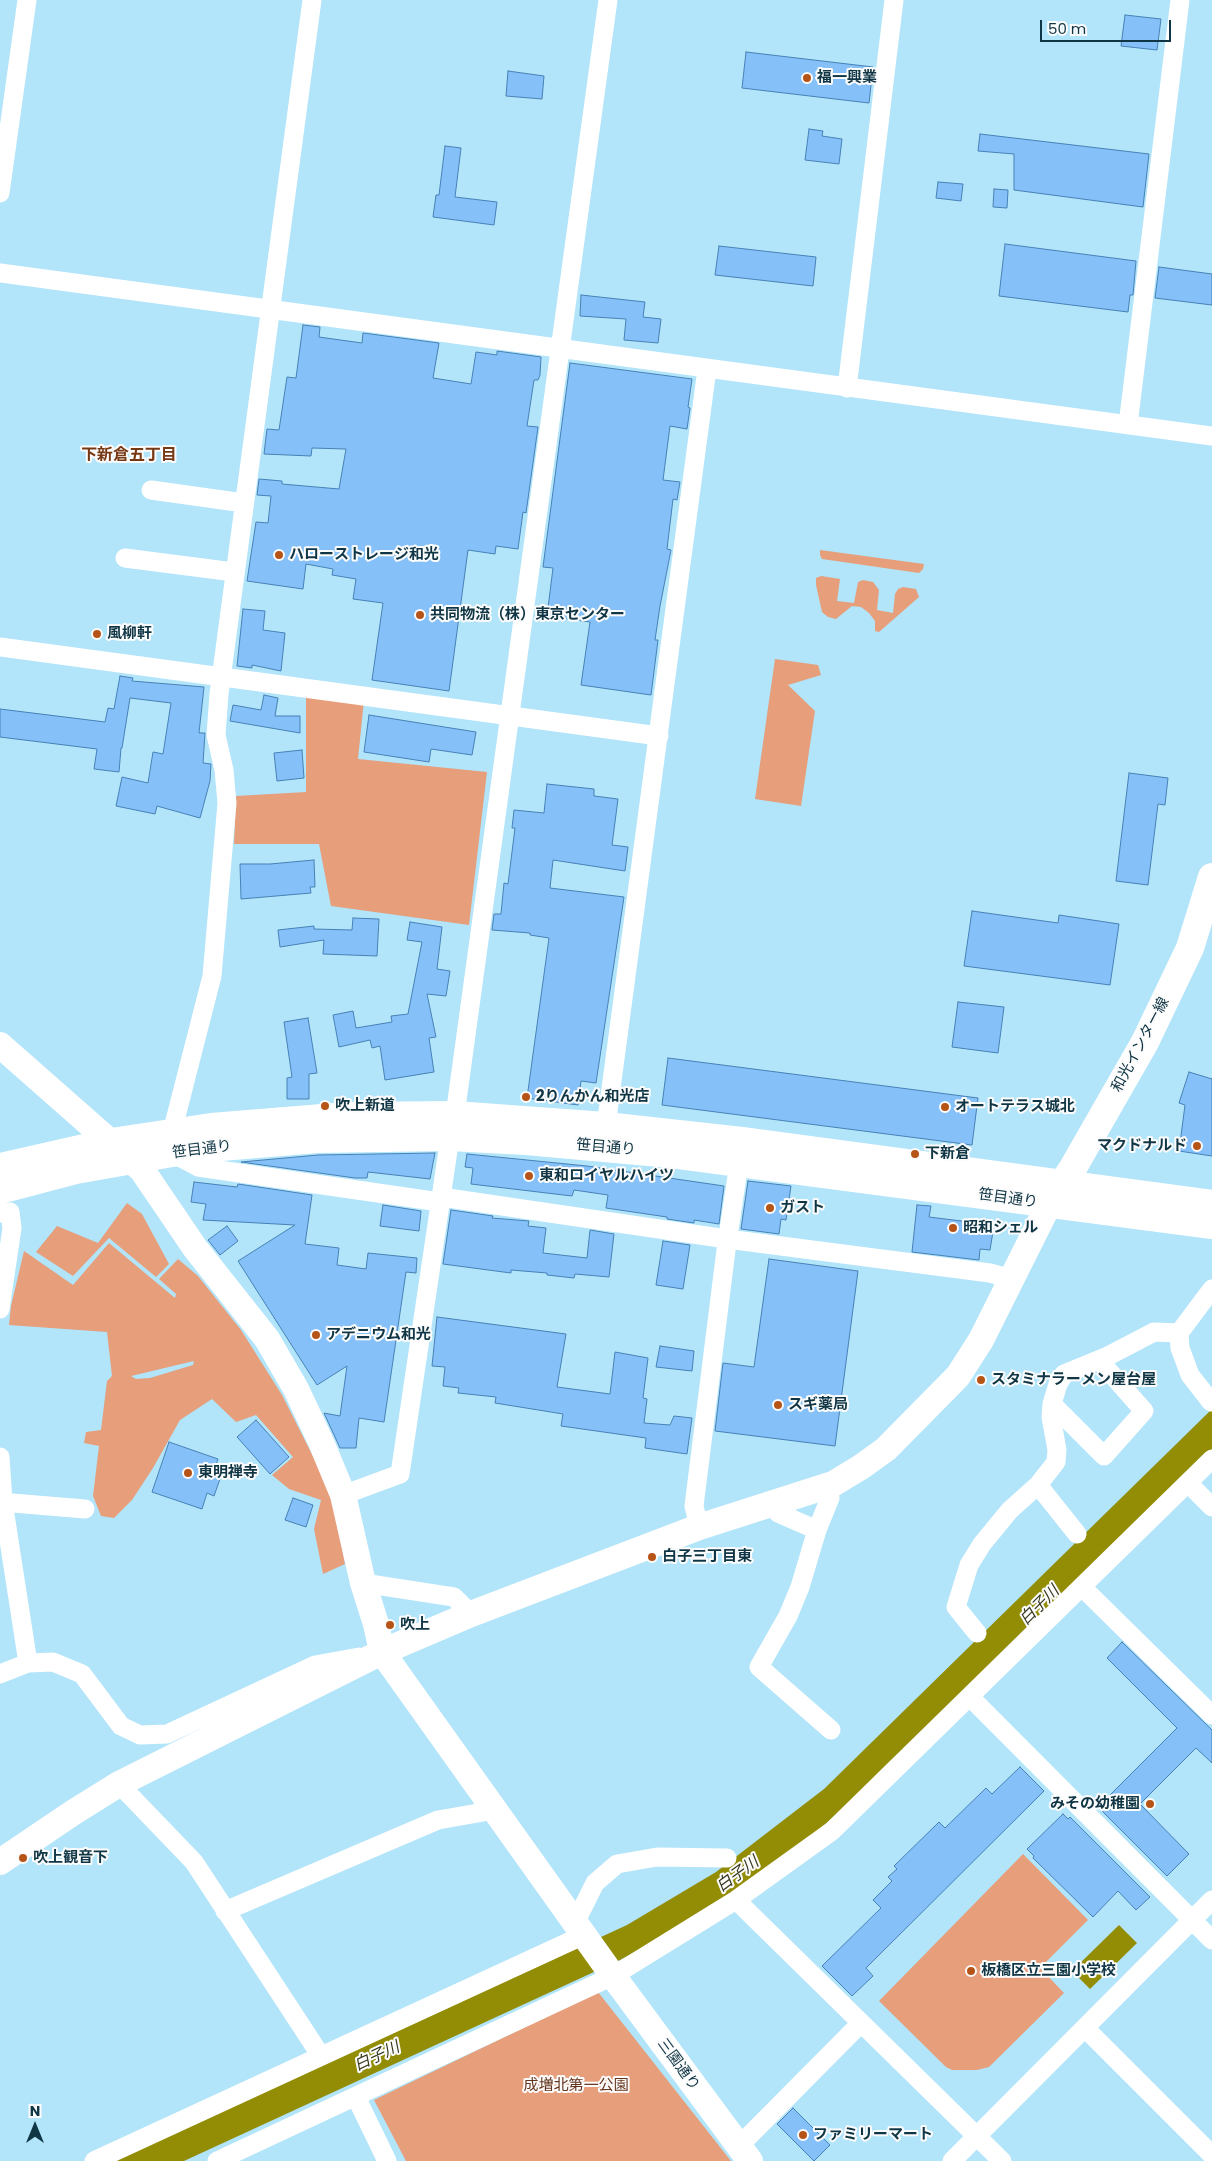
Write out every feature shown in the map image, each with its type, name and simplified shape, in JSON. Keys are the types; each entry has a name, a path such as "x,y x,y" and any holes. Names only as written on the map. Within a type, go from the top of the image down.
{"main road":[{"name":"和光インター線","path":"1056,1194 1145,1042 1208,906 1212,877"},
{"name":"笹目通り","path":"0,1168 172,1142 250,1122 318,1118 452,1126 606,1126 742,1141 1056,1194 1212,1225"},
{"name":"笹目通り","path":"452,1126 594,1146 739,1163 1056,1194 1212,1204"},
{"name":"笹目通り","path":"0,1190 76,1170 120,1151"}],"street":[{"path":"0,193 27,0"},
{"path":"312,0 272,310 234,572 221,677 216,734 224,770 227,803 212,976 172,1142 198,1167 990,1273 1012,1279"},
{"path":"343,1495 400,1474 510,717 608,0"},
{"path":"847,388 894,0"},
{"path":"1128,425 1180,0"},
{"path":"0,273 1212,436"},
{"path":"606,1126 707,369"},
{"path":"151,490 244,503"},
{"path":"124,558 234,572"},
{"path":"0,647 659,736"},
{"path":"0,1044 142,1170 195,1248 267,1339 322,1442 343,1495 363,1583 376,1624 382,1652 582,1933"},
{"path":"700,1527 694,1506 727,1239 739,1163"},
{"path":"0,1862 119,1784 382,1652 471,1614 700,1527 827,1486 861,1467 886,1449 958,1376 981,1340 1056,1194"},
{"path":"0,1213 10,1212 12,1228 0,1309"},
{"path":"1211,1402 1190,1375 1180,1348 1179,1333 1212,1289"},
{"path":"977,1633 956,1607 969,1565 982,1544 1010,1510 1038,1485 1056,1462 1057,1450 1051,1417 1052,1404 1058,1384 1064,1374 1099,1360 1154,1332 1179,1333"},
{"path":"1052,1404 1104,1456 1144,1410 1099,1360"},
{"path":"0,1457 1,1502 28,1663"},
{"path":"217,2161 356,2097 610,1972 736,1900 832,1831 1212,1459"},
{"path":"1188,1483 1212,1507"},
{"path":"1038,1485 1078,1534"},
{"path":"827,1486 830,1498 817,1530 800,1587 788,1616 759,1667 831,1730"},
{"path":"1,1502 85,1509"},
{"path":"773,1504 778,1513 817,1530"},
{"path":"363,1583 454,1598 471,1614"},
{"path":"1082,1587 1212,1715"},
{"path":"0,1674 28,1663 53,1662 82,1674 120,1726 140,1735 167,1734 315,1665 382,1652"},
{"path":"970,1697 1212,1940"},
{"path":"119,1784 194,1862 321,2056"},
{"path":"225,1911 438,1820 495,1810"},
{"path":"582,1933 595,1883 617,1864 657,1857 726,1858"},
{"path":"736,1900 860,2024 1002,2161"},
{"path":"952,2161 1212,1900"},
{"path":"94,2161 582,1933"},
{"name":"三園通り","path":"582,1933 744,2154"},
{"path":"744,2154 860,2024"},
{"path":"1085,2028 1205,2155"},
{"path":"356,2097 387,2161"}],"green space":[{"path":"820,550 924,564 923,569 919,573 822,559"},
{"path":"821,576 840,579 837,601 854,603 858,582 863,580 873,582 879,590 877,610 893,613 895,594 898,589 903,587 916,589 919,597 879,632 875,631 875,621 861,607 852,606 836,619 828,617 822,612 816,585 816,578"},
{"path":"775,659 818,665 821,675 788,685 815,711 801,806 755,799"},
{"path":"306,697 364,700 358,759 487,772 469,925 331,906 319,844 234,844 236,796 306,792"},
{"path":"127,1203 142,1214 169,1264 156,1277 109,1238 73,1276 36,1252 57,1226 98,1243"},
{"path":"109,1243 175,1298 176,1294 159,1279 178,1259 198,1276 241,1330 282,1395 323,1476 332,1498 345,1564 323,1574 314,1529 321,1500 289,1489 272,1475 293,1457 256,1415 236,1422 212,1399 180,1420 153,1468 132,1500 114,1518 101,1516 93,1496 99,1446 84,1443 86,1432 101,1430 107,1381 112,1376 107,1332 9,1325 11,1306 24,1251 73,1285","holes":["194,1361 193,1365 150,1378 136,1379 131,1376"]},
{"path":"1023,1854 1088,1920 1040,1968 1064,1993 989,2067 977,2070 952,2070 946,2067 879,2001"},
{"name":"成増北第一公園","path":"598,1992 731,2161 406,2161 374,2100"}],"water":[{"name":"白子川","path":"1212,1409 1212,1449 895,1761 846,1807 789,1854 686,1925 620,1960 184,2161 115,2161 627,1925 716,1872 824,1789"},
{"path":"1119,1925 1137,1943 1090,1989 1072,1971"}],"building":[{"path":"1125,15 1161,19 1157,50 1121,46"},
{"name":"福一興業","path":"746,52 873,67 869,103 742,88"},
{"path":"508,71 544,76 542,99 506,96"},
{"name":"福一興業","path":"809,129 823,131 822,136 842,139 839,164 805,160"},
{"path":"980,134 1149,154 1143,207 1014,190 1014,154 978,151"},
{"path":"445,146 461,148 455,197 497,202 494,225 433,217 436,195 439,195"},
{"path":"938,182 963,184 961,201 936,198"},
{"path":"994,189 1008,190 1007,208 993,207"},
{"path":"1005,244 1136,261 1133,295 1130,295 1128,312 999,296"},
{"path":"719,246 816,257 813,286 715,275"},
{"path":"1159,267 1212,274 1212,305 1155,298"},
{"path":"581,295 645,302 643,317 661,319 658,343 624,340 626,319 580,316"},
{"path":"303,325 320,327 319,337 362,343 363,333 439,343 433,378 471,384 476,352 497,355 497,351 541,357 540,375 538,380 534,380 527,426 538,427 526,513 523,512 518,549 496,546 495,554 468,550 449,691 372,680 383,603 353,599 356,579 332,575 333,569 306,564 303,589 247,581 256,522 268,523 271,496 257,495 259,479 282,481 282,484 339,489 346,449 312,448 311,456 264,454 267,429 279,430 287,377 296,378"},
{"path":"570,363 692,379 687,429 670,426 663,480 680,482 677,500 673,499 667,549 671,550 655,640 658,640 651,695 581,685 590,622 547,616 553,568 543,567"},
{"path":"243,609 265,611 263,630 285,633 281,671 252,665 252,668 237,666"},
{"path":"120,676 133,678 132,681 204,687 199,733 205,733 203,763 211,764 210,781 200,818 157,806 155,814 116,806 122,777 148,783 153,752 163,754 171,703 130,698 121,748 119,772 94,769 97,749 0,737 0,709 105,722 108,708 114,709"},
{"path":"264,695 278,698 275,716 300,716 300,733 230,721 233,705 261,710"},
{"path":"369,715 476,732 472,755 431,749 429,762 364,752"},
{"path":"302,750 304,778 277,781 274,753"},
{"path":"1129,773 1168,778 1165,805 1158,804 1148,885 1116,881"},
{"path":"547,784 594,789 594,796 618,799 612,845 628,847 625,871 553,860 550,888 624,897 596,1083 581,1081 578,1105 527,1098 549,938 530,935 530,933 492,930 494,914 501,914 504,883 508,884 515,828 512,828 514,810 544,813"},
{"path":"314,860 315,887 310,887 311,893 241,899 240,864 270,864"},
{"path":"972,911 1058,923 1059,915 1119,924 1110,985 964,966"},
{"path":"353,918 379,919 377,956 323,954 324,940 280,947 278,930 314,926 314,929 352,930"},
{"path":"410,922 442,927 437,969 450,971 446,996 427,994 436,1037 429,1038 434,1072 385,1080 380,1046 372,1048 370,1040 339,1047 333,1015 353,1011 356,1028 392,1022 391,1016 408,1014 422,942 407,940"},
{"path":"958,1002 1004,1007 998,1053 952,1047"},
{"path":"308,1018 317,1073 309,1074 309,1099 287,1099 287,1078 292,1077 284,1022"},
{"path":"668,1058 978,1098 972,1145 662,1105"},
{"path":"1189,1072 1212,1079 1212,1156 1179,1151 1185,1105 1179,1103"},
{"path":"435,1153 430,1179 368,1172 367,1178 355,1178 241,1162 318,1155"},
{"path":"467,1154 587,1166 724,1186 719,1224 694,1220 694,1223 606,1208 608,1195 574,1190 572,1196 471,1184 473,1168 465,1167"},
{"path":"748,1181 791,1186 786,1220 781,1219 779,1234 741,1229"},
{"path":"194,1182 237,1187 238,1184 312,1195 305,1244 339,1248 337,1265 366,1269 368,1253 417,1258 416,1273 406,1272 384,1422 359,1418 356,1448 340,1448 324,1413 340,1416 347,1366 317,1385 238,1261 295,1225 203,1220 206,1204 191,1202"},
{"path":"383,1205 421,1211 419,1231 380,1226"},
{"path":"917,1205 931,1206 929,1217 994,1225 990,1250 980,1249 979,1260 912,1252"},
{"path":"451,1210 493,1216 492,1218 529,1221 528,1226 546,1228 543,1253 587,1258 590,1230 614,1234 609,1277 575,1274 574,1278 547,1275 547,1273 511,1270 511,1273 443,1264"},
{"path":"227,1226 238,1241 220,1255 208,1240"},
{"path":"663,1241 690,1245 683,1289 656,1285"},
{"path":"769,1259 858,1271 835,1446 715,1431 723,1363 754,1367"},
{"path":"437,1317 566,1334 557,1387 610,1394 615,1352 648,1358 643,1398 647,1399 644,1423 670,1425 674,1416 692,1418 687,1454 645,1448 646,1438 561,1426 563,1414 495,1403 496,1397 458,1393 459,1388 443,1386 445,1367 432,1366"},
{"path":"660,1346 694,1351 692,1371 656,1367"},
{"path":"256,1420 289,1457 270,1474 237,1437"},
{"path":"169,1442 218,1459 213,1473 221,1476 214,1496 207,1493 202,1509 152,1492"},
{"path":"293,1498 313,1505 306,1527 285,1520"},
{"path":"1122,1642 1212,1730 1212,1763 1196,1748 1140,1804 1189,1854 1167,1876 1098,1807 1177,1728 1107,1658"},
{"path":"1020,1767 1044,1791 866,1968 873,1976 852,1996 822,1966 881,1908 873,1900 892,1881 888,1877 897,1869 894,1866 939,1822 945,1828 986,1788 992,1794"},
{"path":"1063,1814 1068,1819 1070,1817 1150,1897 1136,1910 1118,1891 1093,1917 1033,1858 1034,1856 1027,1849"},
{"name":"ファミリーマート","path":"793,2108 830,2145 814,2161 777,2124"}],"place":[{"name":"福一興業","path":"807,78"},
{"name":"ハローストレージ和光","path":"279,555"},
{"name":"共同物流（株）東京センター","path":"420,615"},
{"name":"風柳軒","path":"97,634"},
{"name":"2りんかん和光店","path":"526,1097"},
{"name":"吹上新道","path":"325,1106"},
{"name":"オートテラス城北","path":"945,1107"},
{"name":"マクドナルド","path":"1197,1146"},
{"name":"下新倉","path":"915,1154"},
{"name":"東和ロイヤルハイツ","path":"529,1176"},
{"name":"ガスト","path":"770,1208"},
{"name":"昭和シェル","path":"953,1228"},
{"name":"アデニウム和光","path":"316,1335"},
{"name":"スタミナラーメン屋台屋","path":"981,1380"},
{"name":"スギ薬局","path":"778,1405"},
{"name":"東明禅寺","path":"188,1473"},
{"name":"白子三丁目東","path":"652,1557"},
{"name":"吹上","path":"390,1625"},
{"name":"みその幼稚園","path":"1150,1804"},
{"name":"吹上観音下","path":"23,1858"},
{"name":"板橋区立三園小学校","path":"971,1971"},
{"name":"ファミリーマート","path":"803,2135"}],"district":[{"name":"下新倉五丁目","path":"129,456"}]}
